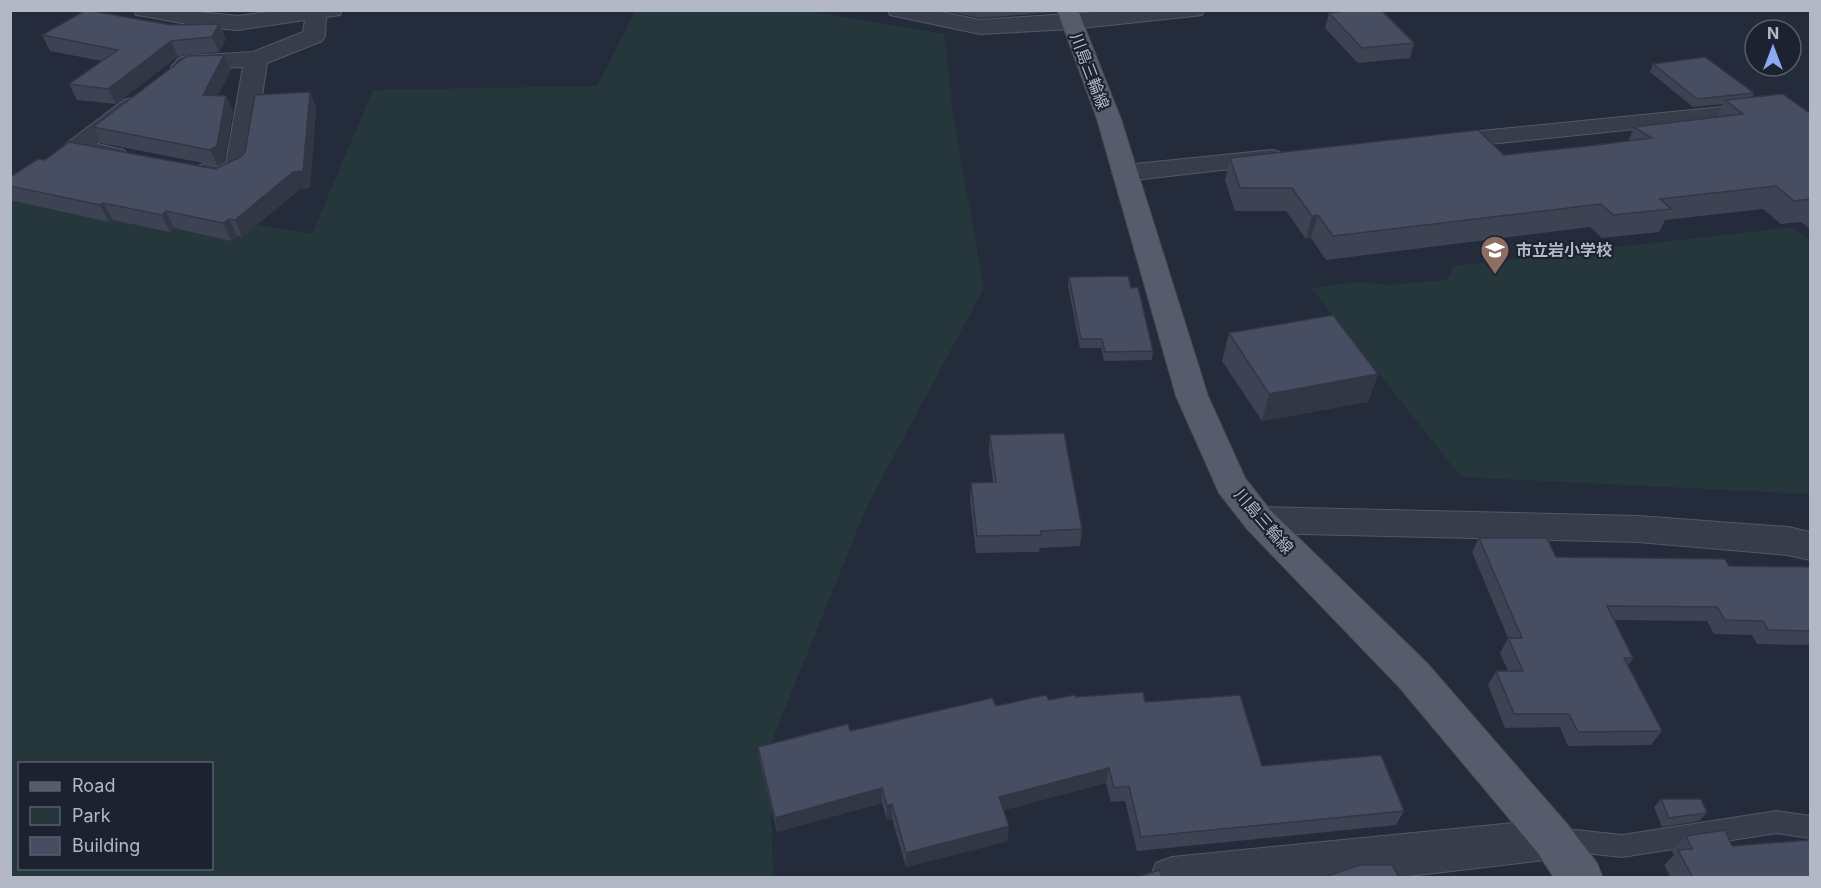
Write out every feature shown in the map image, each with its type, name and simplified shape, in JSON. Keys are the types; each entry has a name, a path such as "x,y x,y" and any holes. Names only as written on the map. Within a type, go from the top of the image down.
{"main road":[{"name":"川島三輪線","path":"1070,16 1109,119 1192,396 1231,484 1259,520 1413,675 1553,839 1581,878"}],"street":[{"path":"132,159 75,148 187,63 256,59 314,36 324,12 238,23 203,21 144,10"},
{"path":"898,10 980,27 1070,16 1194,10"},
{"path":"177,167 222,176 238,167 256,59"},
{"path":"1420,144 1774,108"},
{"path":"1125,173 1291,157"},
{"path":"1259,520 1638,529 1788,541 1810,546"},
{"path":"1172,878 1273,874 1553,839"}],"lane":[{"path":"1553,839 1622,846 1777,822 1810,827"}],"green space":[{"path":"635,11 808,11 944,34 953,115 984,288 867,506 769,748 773,877 11,877 10,184 312,234 373,90 597,86"},
{"path":"1793,227 1810,242 1810,494 1461,477 1311,288 1358,282 1391,285 1448,280 1454,266"}],"building":[{"path":"86,10 171,25 219,24 212,37 171,41 108,89 69,84 118,50 42,35"},
{"path":"1381,10 1414,43 1362,48 1329,13"},
{"path":"224,55 203,95 226,96 217,146 210,150 93,127 187,56"},
{"path":"1705,57 1754,93 1697,99 1653,64"},
{"path":"310,92 303,171 293,172 235,220 229,219 223,223 166,211 162,215 10,186 10,177 38,159 45,160 69,142 215,169 241,157 245,152 255,95"},
{"path":"1783,94 1810,112 1810,199 1794,201 1776,186 1660,199 1671,209 1613,215 1601,204 1333,236 1318,215 1312,216 1292,188 1240,188 1230,158 1478,130 1504,155 1588,146 1652,138 1634,127 1743,114 1725,100"},
{"path":"1128,276 1131,288 1138,287 1153,351 1105,352 1102,339 1081,339 1069,277"},
{"path":"1333,315 1378,374 1269,394 1229,333"},
{"path":"1064,433 1082,529 1041,531 1041,535 977,536 971,483 996,482 990,435"},
{"path":"1479,538 1547,538 1556,557 1725,559 1729,566 1810,567 1810,631 1768,630 1763,621 1725,620 1717,607 1607,606 1633,658 1624,658 1662,731 1578,732 1569,714 1514,714 1496,671 1523,671 1508,638 1522,638"},
{"path":"1143,692 1145,702 1240,695 1262,766 1381,755 1404,811 1141,837 1129,786 1114,788 1109,768 999,797 1009,826 906,853 892,804 887,806 882,788 775,818 758,747 848,724 850,731 992,698 996,706 1046,695 1049,700 1075,695 1076,697"},
{"path":"1661,799 1701,799 1707,813 1669,818"},
{"path":"1725,830 1732,846 1810,840 1810,878 1693,878 1678,850 1692,849 1686,836"},
{"path":"1359,865 1392,865 1400,878 1322,878"},
{"path":"1159,870 1163,878 1136,878"}],"place":[{"name":"市立岩小学校","path":"1495,276"}]}
